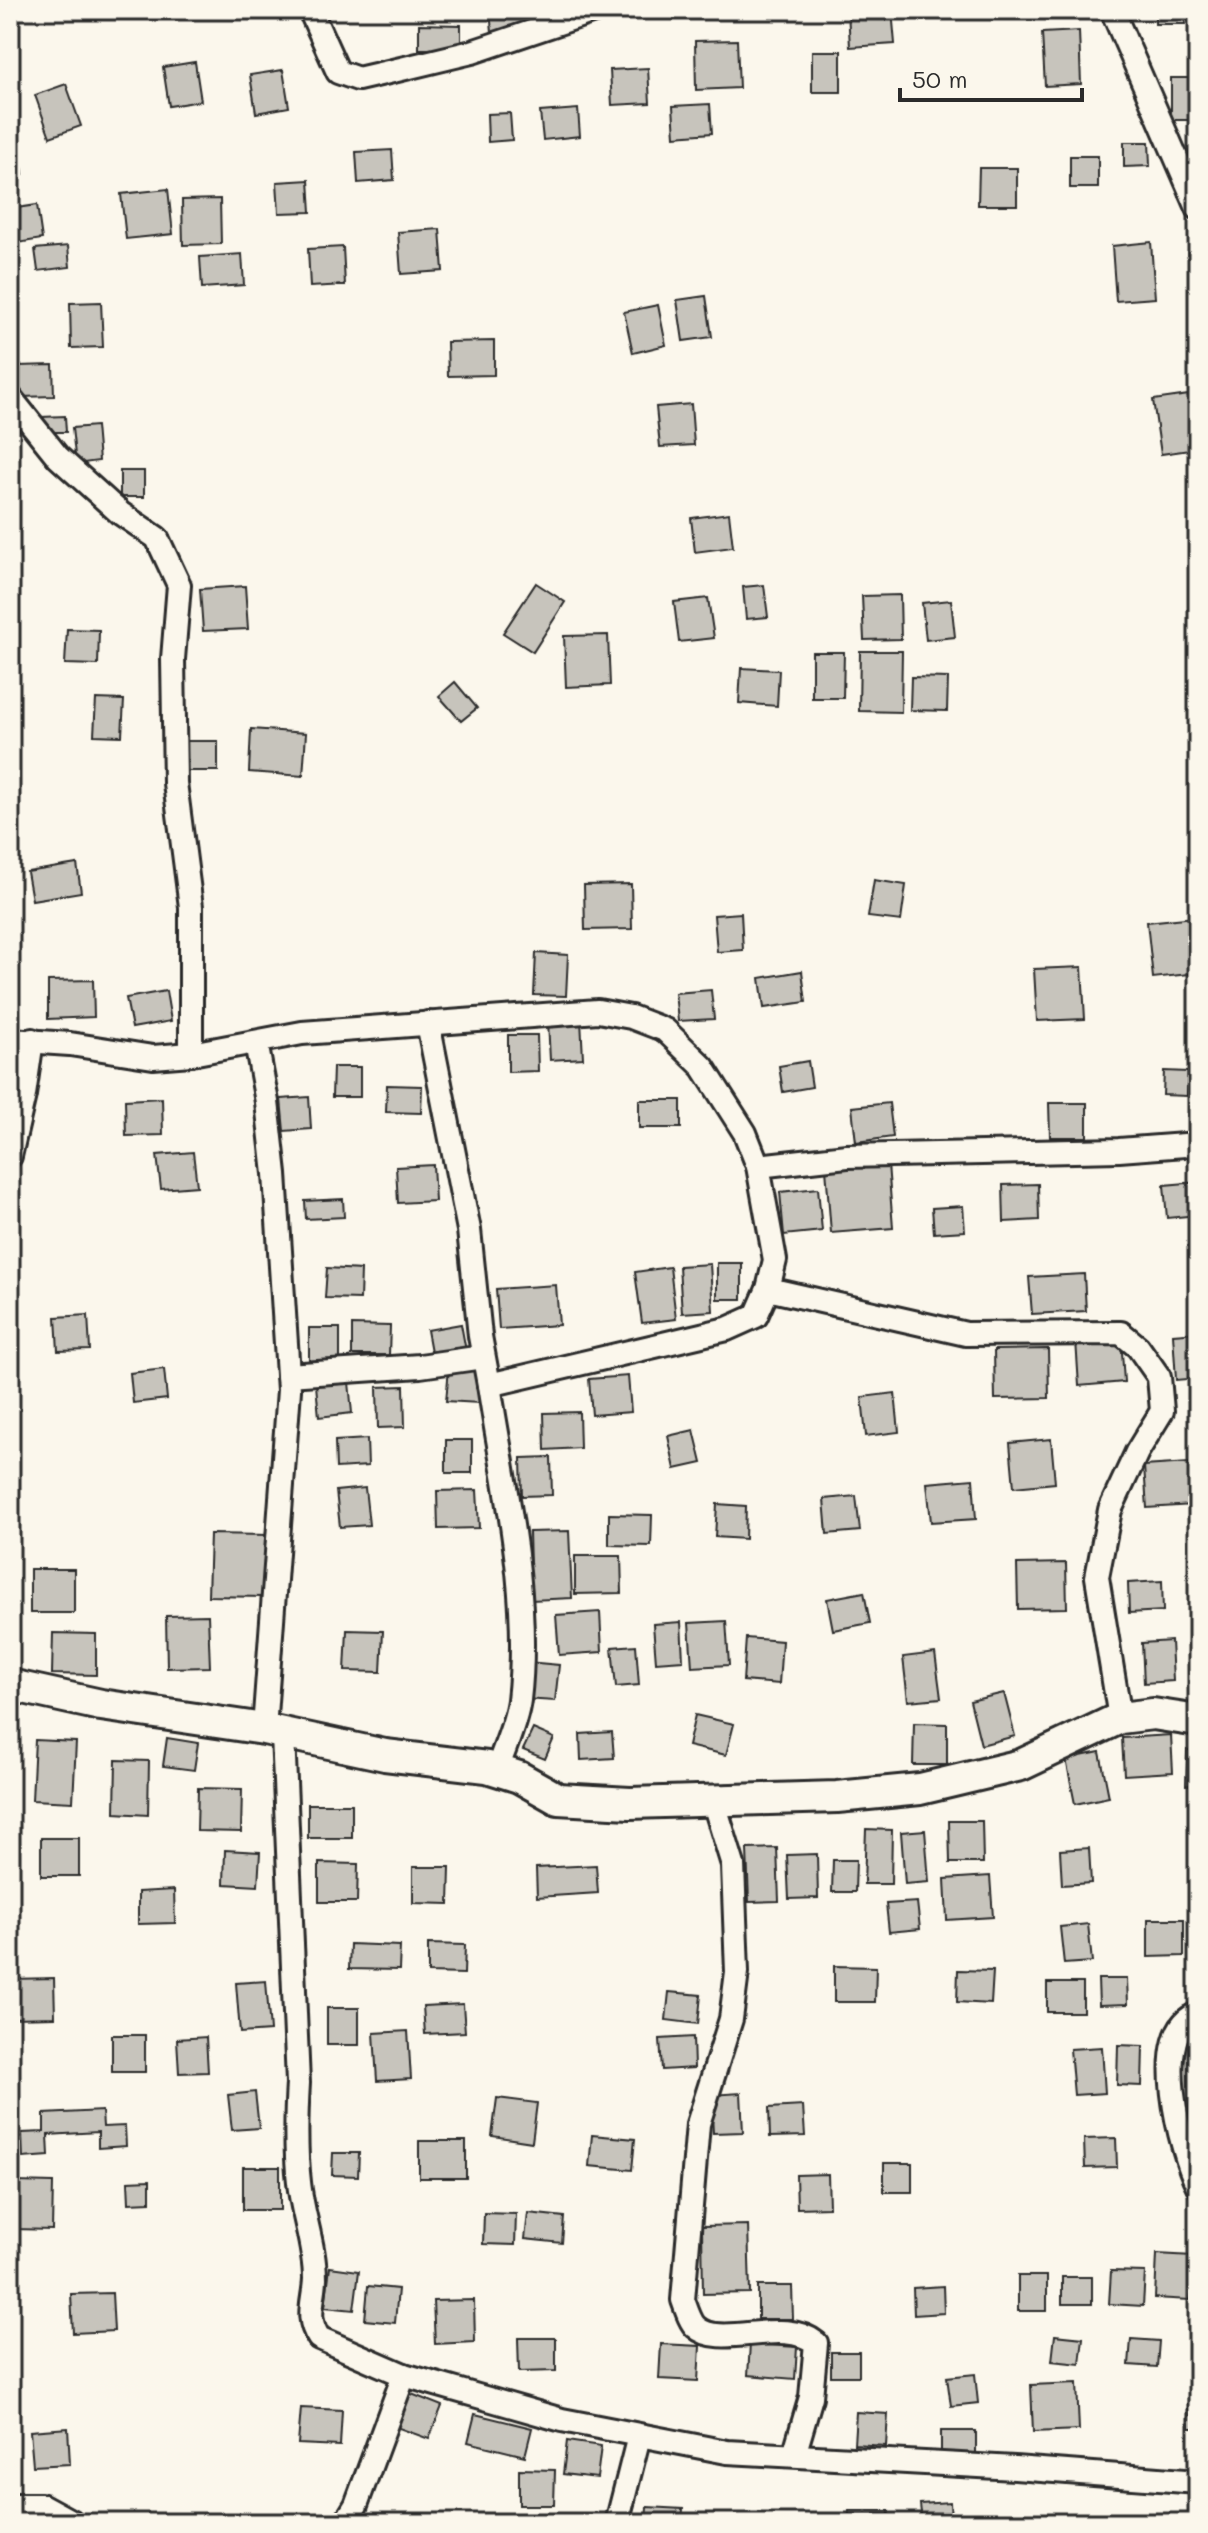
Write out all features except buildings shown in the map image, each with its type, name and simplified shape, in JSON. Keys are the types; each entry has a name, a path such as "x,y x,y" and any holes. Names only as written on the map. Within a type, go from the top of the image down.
{"main road":[{"path":"10,1685 101,1705 273,1732 385,1755 487,1767 519,1777 558,1799 630,1803 714,1803 920,1789 1021,1765 1120,1718 1153,1714 1198,1721"}],"street":[{"path":"310,10 338,72 358,79 472,52 597,10"},
{"path":"1112,10 1198,208"},
{"path":"10,397 58,457 120,513 157,538 179,585 173,659 175,783 191,907 191,1054"},
{"path":"10,1156 21,1040 153,1057 191,1054 302,1033 598,1011 631,1017 665,1030 703,1067 745,1133 758,1166 775,1260 768,1289 756,1316 727,1329 489,1385"},
{"path":"428,1023 469,1230 483,1357 516,1556 523,1641 519,1704 497,1770"},
{"path":"256,1042 275,1174 289,1390 273,1732 298,2083 298,2170 315,2278 309,2316 319,2338 404,2375 562,2420 727,2452 1198,2482"},
{"path":"758,1166 847,1156 1119,1150 1198,1144"},
{"path":"768,1289 966,1334 1121,1333 1138,1347 1159,1377 1162,1411 1137,1452 1110,1510 1097,1577 1120,1718"},
{"path":"288,1375 420,1366 483,1357"},
{"path":"714,1803 733,1865 737,1972 731,2019 698,2124 683,2300 694,2326 708,2335 806,2334 816,2343 811,2397 794,2455"},
{"path":"1198,2014 1187,2017 1176,2033 1173,2091 1179,2132 1198,2186"},
{"path":"345,2523 356,2505 404,2375"},
{"path":"617,2523 639,2436"},
{"path":"10,2505 41,2505 74,2523"}]}
